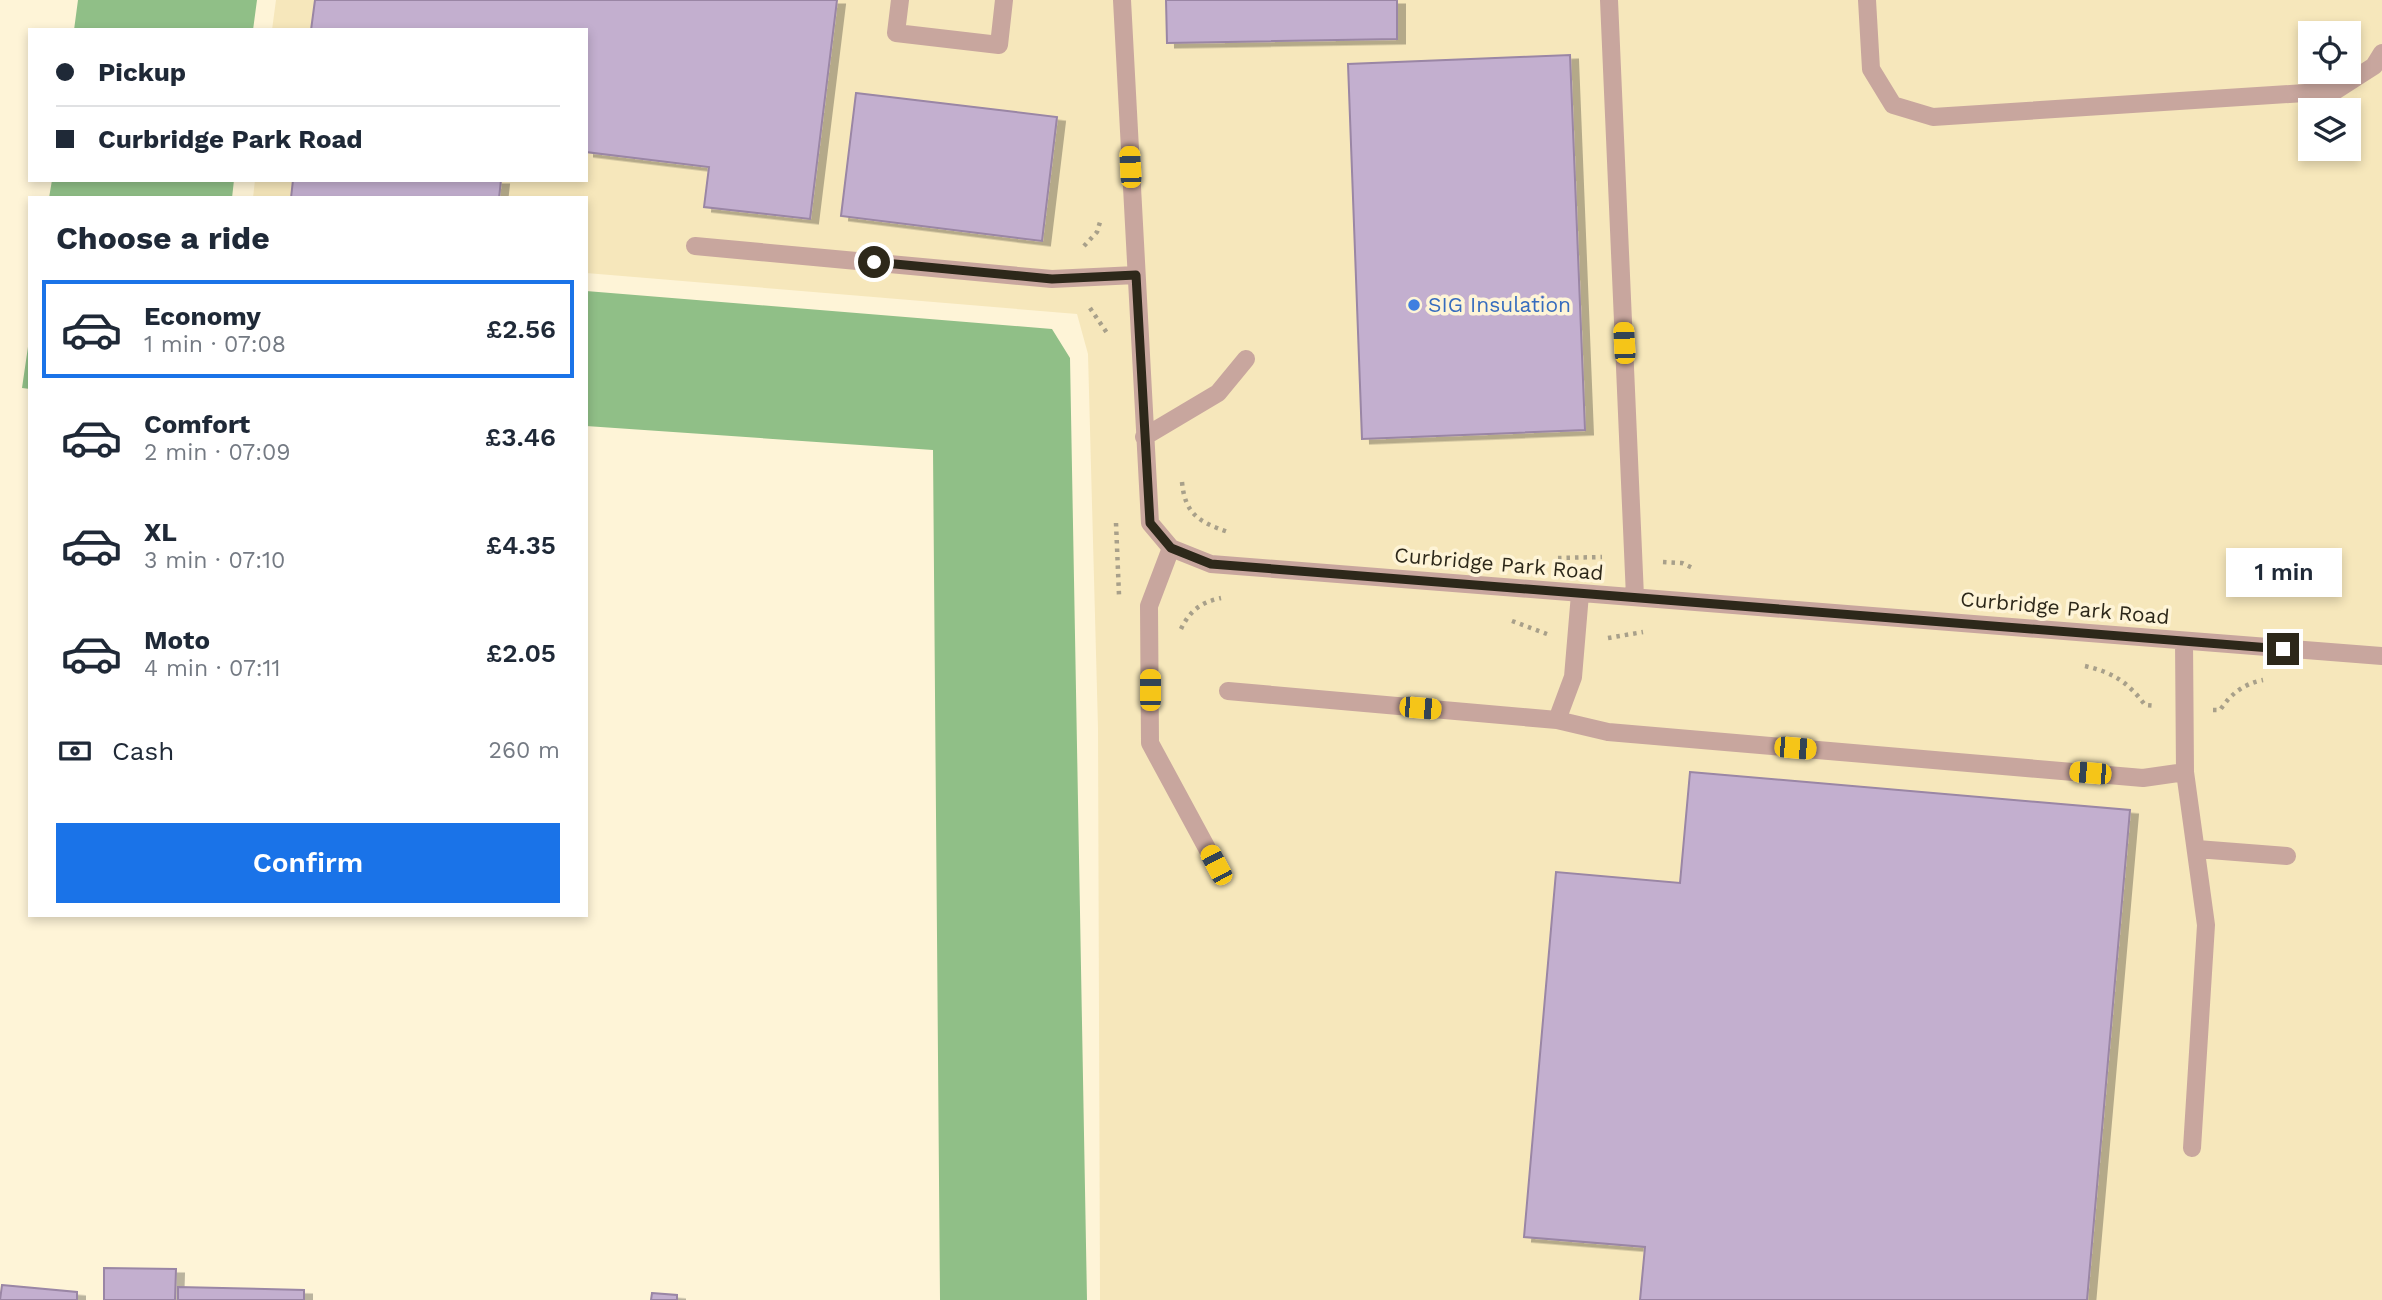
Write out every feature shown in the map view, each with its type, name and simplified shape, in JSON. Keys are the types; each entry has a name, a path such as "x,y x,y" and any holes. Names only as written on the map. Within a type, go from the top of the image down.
{"lane":[{"path":"900,0 896,33 999,45 1004,0"},
{"path":"1122,0 1150,523 1171,548 1149,606 1150,743 1216,865"},
{"path":"1609,0 1635,597"},
{"path":"1867,0 1871,68 1892,105 1933,117 2335,92 2374,66 2382,53"},
{"path":"695,246 1052,279 1136,275"},
{"path":"1144,437 1218,393 1246,359"},
{"name":"Curbridge Park Road","path":"1171,548 1211,564 2382,656"},
{"path":"1557,720 1573,677 1580,594"},
{"path":"2185,641 2182,707 2185,772 2206,925 2192,1148"},
{"path":"1228,691 1557,720 1608,732 2129,777 2185,772"},
{"path":"2197,849 2287,856"}],"path":[{"path":"1079,250 1097,232 1104,210"},
{"path":"1080,302 1089,306 1107,330 1108,340"},
{"path":"1147,472 1181,471 1184,500 1200,522 1228,532 1242,533"},
{"path":"1116,514 1119,596"},
{"path":"1176,642 1186,619 1203,602 1227,596"},
{"path":"1505,620 1515,621 1540,633 1617,639 1640,632 1654,633"},
{"path":"2082,666 2110,671 2134,690 2145,705 2220,710 2231,695 2250,682 2274,677"}],"shaded area":[{"path":"276,0 2382,0 2382,1300 1100,1300 1098,728 1088,354 1077,314 588,273 588,196 253,196 255,182 588,182 588,28 272,28"}],"green space":[{"path":"78,0 257,0 253,28 74,28"},
{"path":"52,182 234,182 232,196 49,196"},
{"path":"588,291 1052,329 1070,358 1087,1300 940,1300 933,450 588,426"},
{"path":"28,347 28,389 22,388"}],"building":[{"path":"315,0 837,0 810,219 704,207 709,167 588,152 588,28 311,28"},
{"path":"1166,0 1397,0 1397,39 1167,43"},
{"path":"1570,55 1585,430 1362,439 1348,64"},
{"path":"856,93 1057,117 1042,241 841,216"},
{"path":"293,182 501,182 499,196 291,196"},
{"path":"1690,772 2130,810 2087,1300 1640,1300 1645,1247 1524,1237 1556,872 1680,883"},
{"path":"104,1268 176,1269 175,1300 104,1300"},
{"path":"2,1285 77,1292 77,1300 0,1300"},
{"path":"178,1287 304,1290 304,1300 178,1300"},
{"path":"652,1293 677,1295 677,1300 651,1300"}],"place":[{"name":"SIG Insulation","path":"1414,305"}],"route":[{"path":"874,262 1052,279 1136,275 1150,523 1171,548 1211,564 2283,649"}]}
